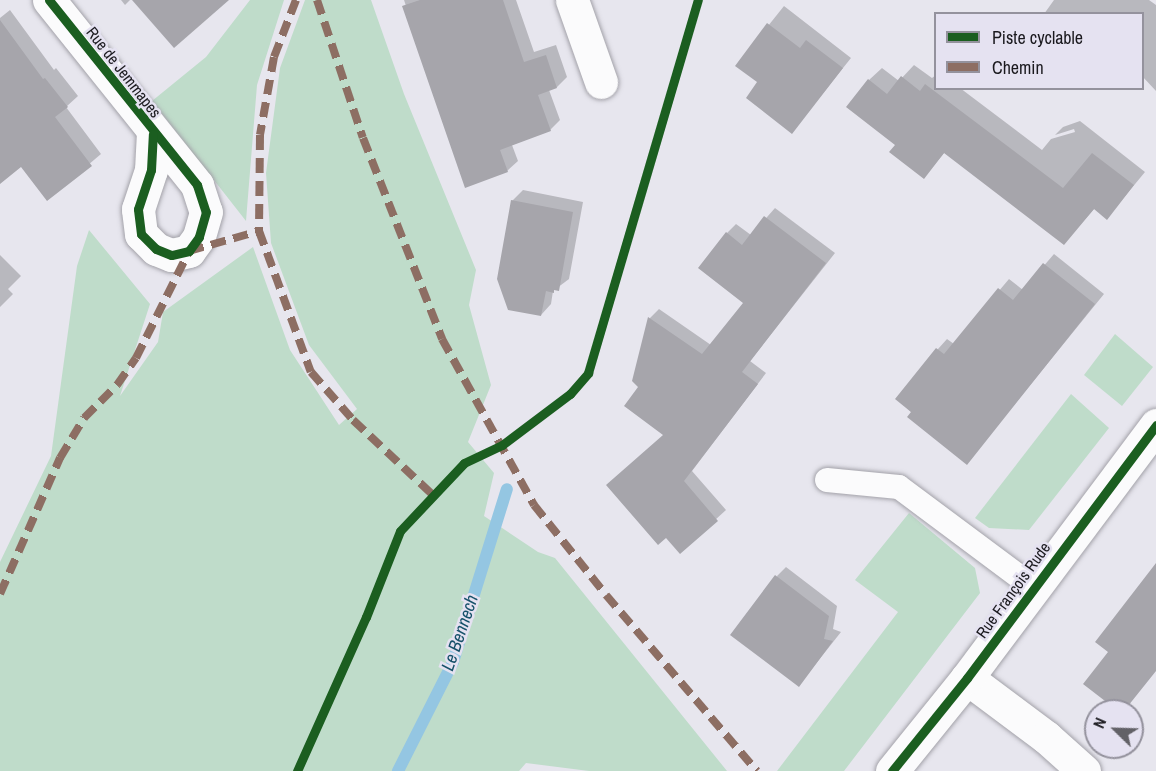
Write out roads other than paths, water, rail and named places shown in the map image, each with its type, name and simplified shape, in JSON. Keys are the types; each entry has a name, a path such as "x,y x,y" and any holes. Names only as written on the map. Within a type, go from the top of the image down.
{"street":[{"name":"Rue de Jemmapes","path":"49,0 153,134"},
{"path":"572,0 601,82"},
{"name":"Rue François Rude","path":"892,771 967,678 1156,425"},
{"path":"967,678 1046,737 1084,771"}],"lane":[{"name":"Rue François Rude","path":"827,480 899,487 1033,587"}],"waterway":[{"name":"Le Bennech","path":"398,771 453,662 507,489"}]}
